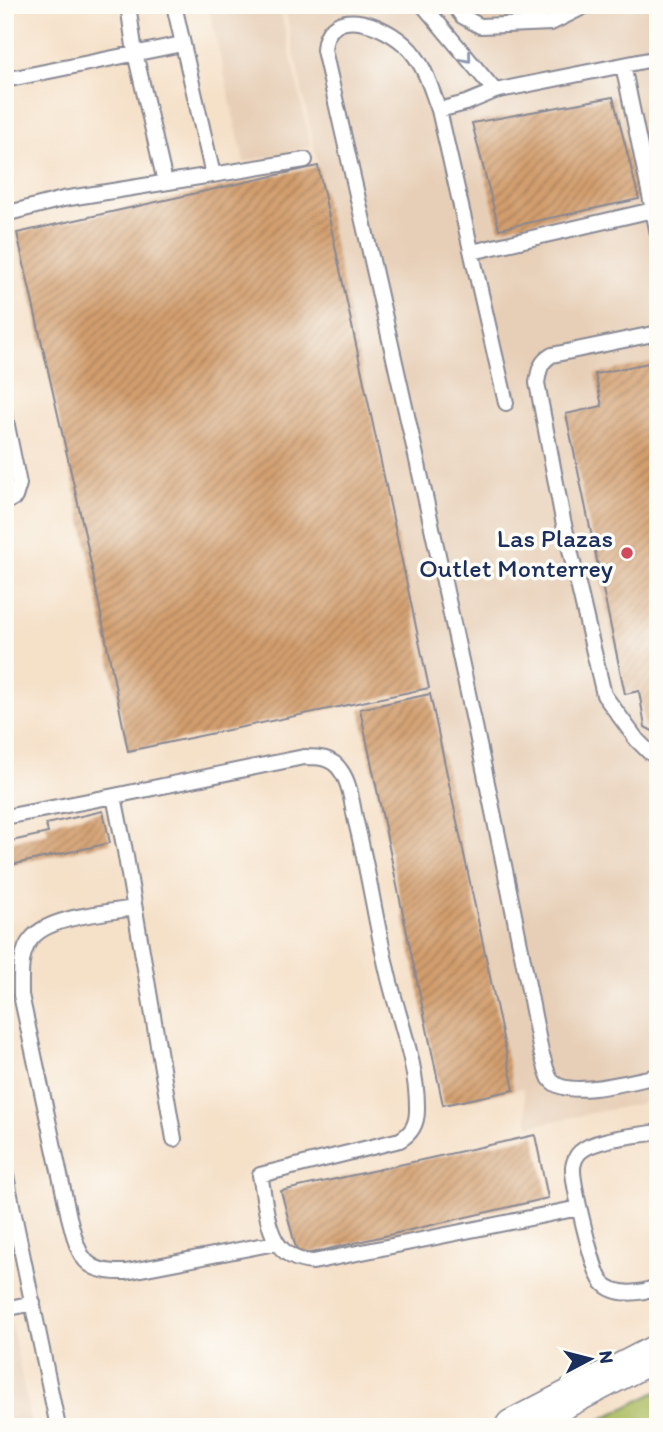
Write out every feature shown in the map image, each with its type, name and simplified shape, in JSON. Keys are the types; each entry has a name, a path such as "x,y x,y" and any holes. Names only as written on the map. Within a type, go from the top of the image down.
{"street":[{"path":"513,1427 658,1352"}],"lane":[{"path":"128,5 135,53 165,182"},
{"path":"174,5 214,175"},
{"path":"423,5 495,91"},
{"path":"454,5 462,16 480,26 551,23 587,5"},
{"path":"506,403 439,110 428,78 405,44 380,24 363,15 345,16 331,23 324,33 324,50 501,842 541,1052 550,1079 564,1088 599,1088 658,1076"},
{"path":"5,80 182,44"},
{"path":"439,110 495,91 658,58"},
{"path":"622,65 658,234"},
{"path":"5,214 63,199 305,160"},
{"path":"472,252 653,210"},
{"path":"658,333 552,355 545,359 539,369 537,383 563,520 604,695 637,740 658,757"},
{"path":"5,415 18,490 15,496 5,503"},
{"path":"5,817 304,757 323,757 334,763 342,772 348,788 366,862 388,973 415,1083 416,1123 406,1137 391,1143 260,1175 275,1243 292,1258 313,1262 579,1208"},
{"path":"114,796 174,1139"},
{"path":"134,908 58,922 31,938 24,954 24,1007 68,1217 77,1247 82,1258 92,1268 110,1273 275,1243"},
{"path":"658,1132 601,1142 582,1150 573,1164 579,1208 601,1281 613,1290 633,1293 658,1286"},
{"path":"5,1171 58,1427"},
{"path":"5,1309 33,1303"}],"shaded area":[{"path":"284,5 658,5 658,1100 529,1126 523,1088 514,1090"},
{"path":"280,7 311,147 244,162 210,11"},
{"path":"5,1291 17,1353 32,1427 5,1427"}],"green space":[{"path":"658,1391 658,1427 586,1427"}],"building":[{"path":"613,97 639,199 499,229 472,123"},
{"path":"318,166 429,688 128,751 86,539 17,233"},
{"name":"Las Plazas Outlet Monterrey","path":"658,361 658,734 645,727 639,691 625,694 566,414 602,406 595,374"},
{"path":"430,694 514,1090 443,1105 360,709"},
{"path":"103,811 110,843 11,865 7,842 48,833 46,824"},
{"path":"535,1135 548,1198 298,1256 281,1191"}],"place":[{"name":"Las Plazas Outlet Monterrey","path":"627,553"}]}
